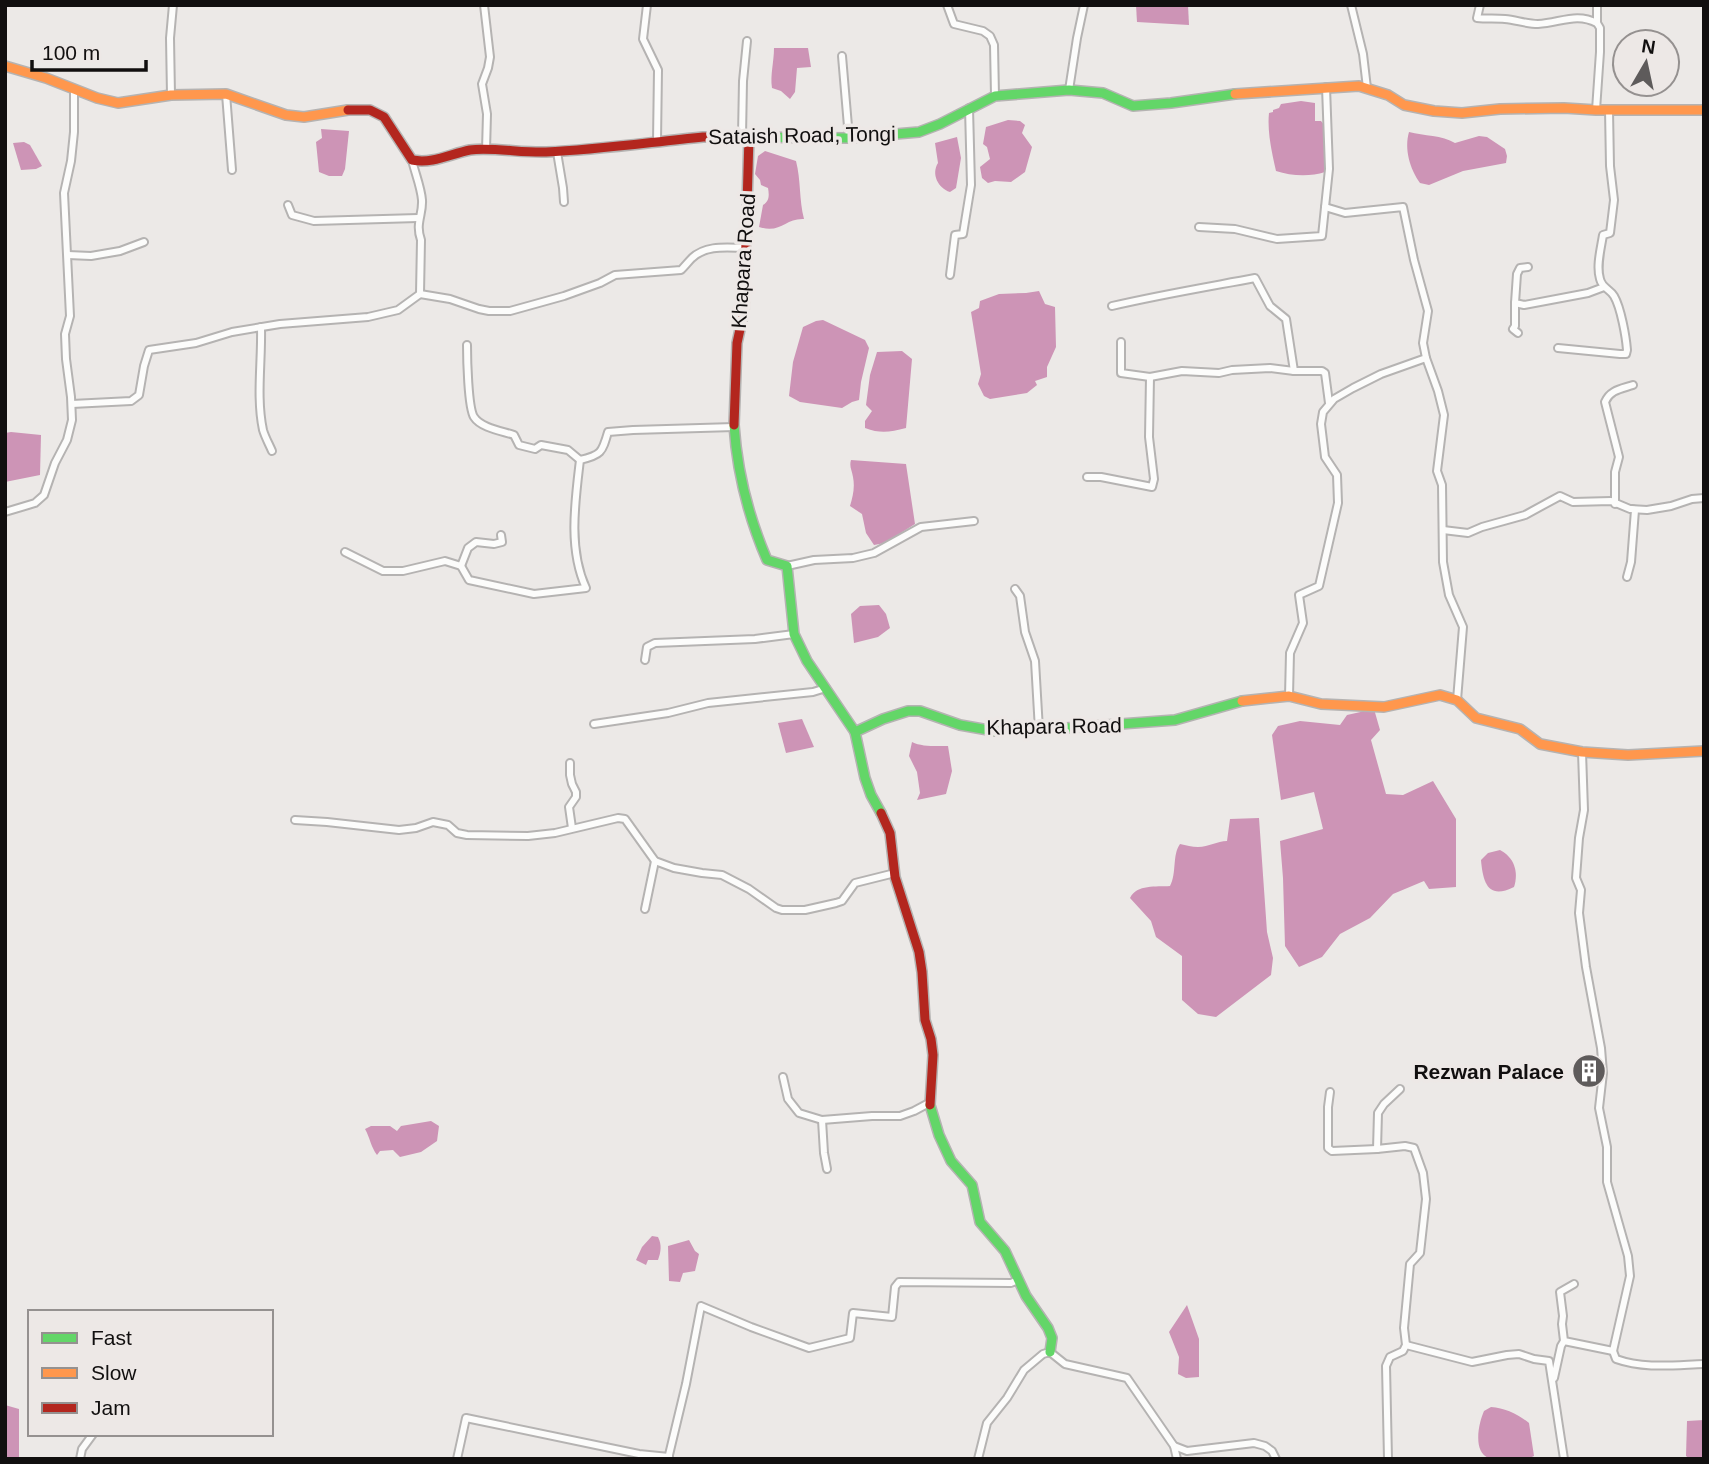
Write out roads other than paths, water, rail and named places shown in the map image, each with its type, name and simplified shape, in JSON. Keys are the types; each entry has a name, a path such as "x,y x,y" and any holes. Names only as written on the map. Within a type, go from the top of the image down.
{"street":[{"path":"171,95 170,38 173,5"},
{"path":"484,5 489,57 482,84 487,114 486,150"},
{"path":"647,5 643,39 658,70 657,141"},
{"path":"947,5 954,24 983,31 990,36 994,45 995,96"},
{"path":"1069,90 1084,5"},
{"path":"1351,5 1363,54 1367,88"},
{"path":"1480,5 1478,18 1534,24 1579,17 1597,23"},
{"path":"1596,110 1600,52 1597,5"},
{"path":"745,136 743,81 747,41"},
{"path":"842,56 849,138"},
{"path":"5,66 118,103 171,95 226,94 286,116 304,117 350,110 370,110 384,117 412,160 422,198 418,218 421,240 420,295"},
{"name":"Sataish Road, Tongi","path":"412,160 424,162 471,150 557,152 703,137 849,138 919,132 995,96 1069,90 1103,93 1133,106 1224,95 1359,86 1388,95 1404,105 1462,113 1500,109 1564,108 1704,110"},
{"path":"1199,228 1235,229 1277,239 1322,236 1329,169 1326,88"},
{"path":"5,512 35,503 44,495 55,463 67,440 72,420 65,334 70,316 64,193 72,152 74,89"},
{"path":"226,94 232,170"},
{"path":"950,275 955,235 963,234 971,184 970,108"},
{"path":"1559,348 1626,354 1624,327 1613,294 1604,288 1599,270 1603,235 1610,233 1614,200 1610,166 1609,110"},
{"name":"Khapara Road","path":"745,136 747,248 744,311 737,343 734,427 739,467 759,541 767,560 787,566"},
{"path":"557,152 564,202"},
{"path":"288,205 292,215 314,222 418,218"},
{"path":"1325,207 1345,213 1404,207 1414,260 1428,311 1423,344 1444,415 1437,471 1442,485 1443,562 1449,595 1463,627 1457,700 1476,718 1520,729 1540,744 1581,752 1628,755 1704,751"},
{"path":"68,255 91,256 120,251 144,242"},
{"path":"72,404 131,401 137,397 149,350 196,343 232,332 280,324 368,317 398,310 420,295 450,299 489,312 510,311 564,296 615,275 681,270 691,258 710,248 747,248"},
{"path":"1518,334 1513,330 1516,326 1517,274 1520,268 1528,267"},
{"path":"1112,306 1255,278 1270,306 1286,319 1294,372"},
{"path":"1515,303 1524,305 1604,288"},
{"path":"261,327 261,413 264,432 272,451"},
{"path":"1121,342 1121,373 1150,377 1182,371 1219,373 1270,368 1294,372 1322,371 1325,373 1329,403"},
{"path":"467,345 468,388 473,416 482,424 514,435 519,445 535,449 541,445 568,450 580,460"},
{"path":"1289,696 1290,653 1303,624 1298,595 1319,586 1338,503 1337,475 1325,457 1321,424 1323,412 1329,403 1343,393 1381,374 1426,358"},
{"path":"1087,478 1101,477 1152,487 1154,479 1149,437 1150,377"},
{"path":"1615,504 1615,472 1619,457 1605,402 1613,391 1633,385"},
{"path":"580,460 597,456 603,449 608,432 734,427"},
{"path":"345,552 383,571 402,571 444,561 461,566 468,580 534,594 586,589 575,548 575,496 580,460"},
{"path":"1443,530 1468,533 1525,514 1559,496 1573,502 1611,501 1635,510 1631,562 1627,577"},
{"path":"1630,509 1647,510 1704,498"},
{"path":"974,521 921,527 874,553 787,566 794,634 807,661 855,732 871,795 890,833 900,897 919,952 925,1020 933,1055 929,1103 939,1135 951,1161 972,1185 980,1222 1005,1251 1018,1280 1048,1328 1052,1338 1050,1352"},
{"path":"461,566 468,548 476,542 502,542 501,534"},
{"path":"1015,589 1020,596 1025,632 1035,661 1039,730"},
{"path":"645,660 647,647 655,643 755,639 794,634"},
{"path":"594,724 668,713 708,703 813,692 826,688"},
{"name":"Khapara Road","path":"855,732 908,711 920,711 960,725 994,731 1175,720 1238,701 1289,696 1321,704 1384,707 1440,695 1457,700"},
{"path":"1581,752 1584,810 1576,878 1581,890 1579,913 1604,1073 1599,1108 1607,1147 1607,1182 1628,1256 1630,1276 1612,1351 1616,1359 1631,1364 1704,1364"},
{"path":"570,763 572,784 576,792 576,797 569,807 572,828"},
{"path":"295,820 399,830 433,822 448,825 457,833 467,835 528,836 625,819 655,861 674,868 722,875 782,910 805,910 836,903 842,901 855,883 895,873"},
{"path":"646,909 655,861"},
{"path":"783,1077 788,1099 800,1113 822,1120 900,1116 929,1103"},
{"path":"1377,1149 1378,1113 1400,1089"},
{"path":"1330,1092 1328,1148 1332,1151 1405,1146 1414,1148 1423,1173 1426,1199 1420,1253 1410,1264 1404,1328 1406,1345 1403,1351 1390,1357 1386,1366 1388,1459"},
{"path":"822,1120 827,1169"},
{"path":"457,1459 466,1418 668,1458 701,1306 809,1348 850,1338 853,1313 892,1317 895,1287 899,1282 1011,1283 1018,1280"},
{"path":"1553,1383 1564,1340 1560,1292 1574,1284"},
{"path":"1564,1340 1612,1351"},
{"path":"1406,1345 1472,1362 1519,1354 1549,1361 1564,1459"},
{"path":"1050,1352 1065,1364 1127,1378 1174,1446 1177,1459"},
{"path":"978,1459 987,1423 1024,1370 1050,1352"},
{"path":"80,1459 82,1449 92,1436"},
{"path":"1174,1446 1187,1451 1254,1443 1272,1451 1276,1459"}],"place":[{"name":"Rezwan Palace","path":"1589,1071"}]}
